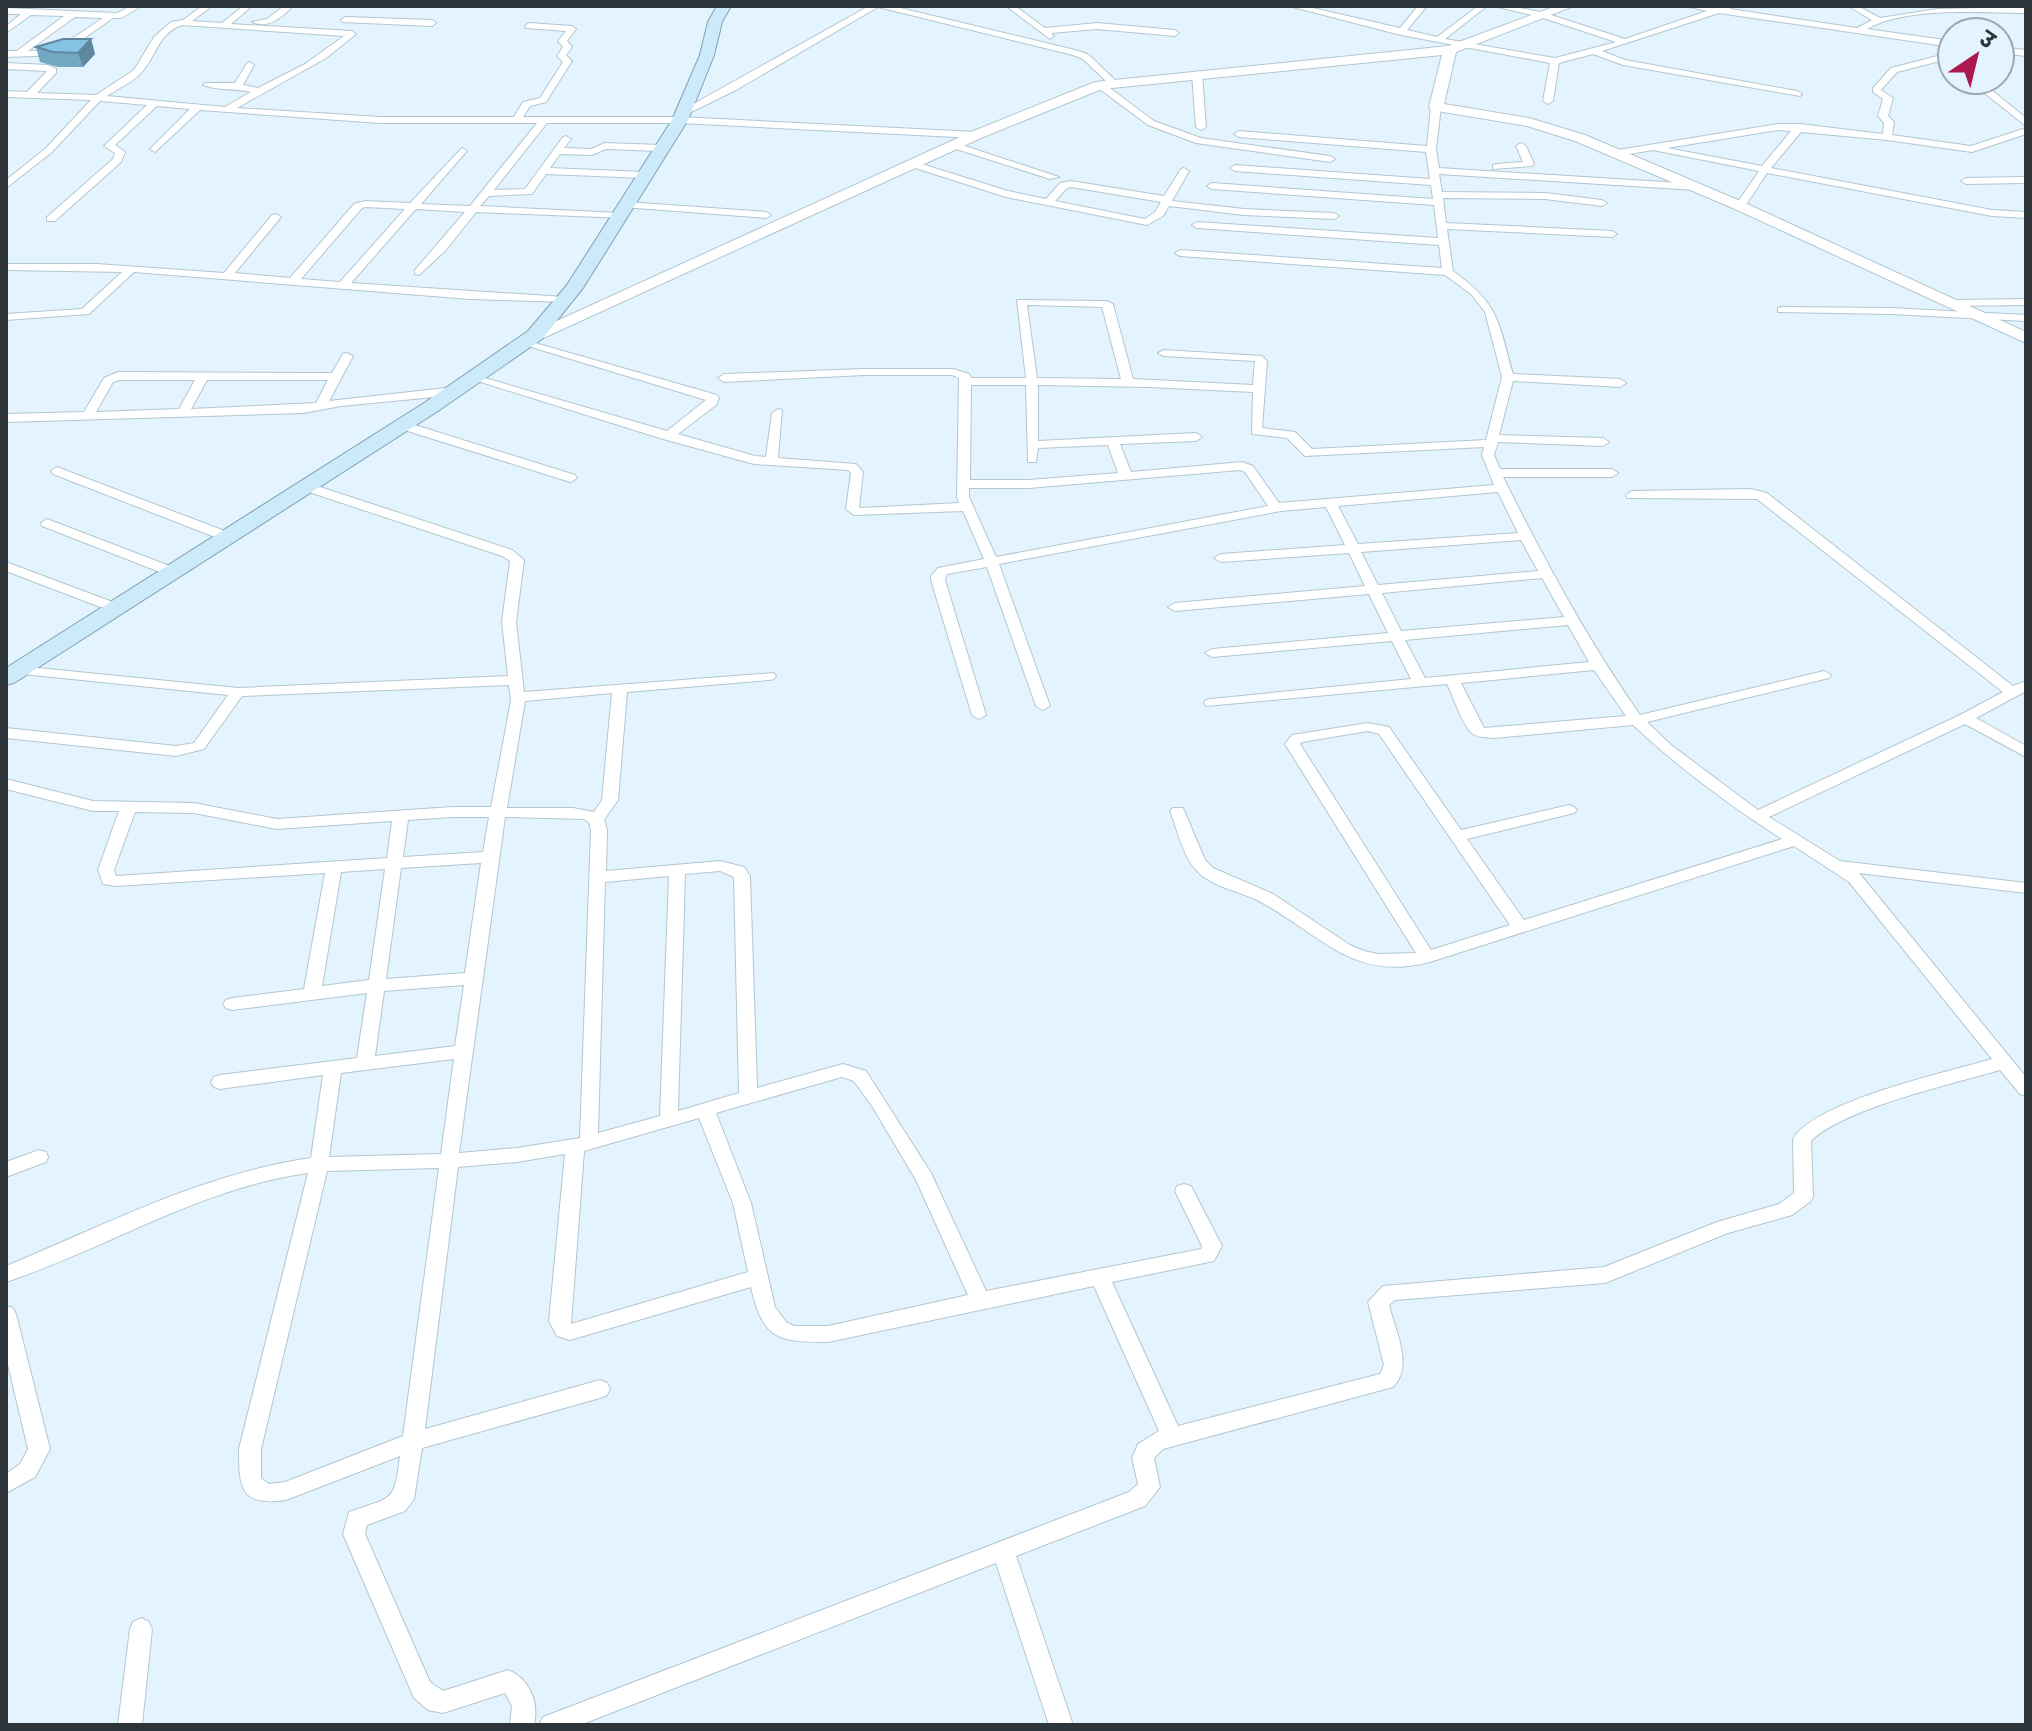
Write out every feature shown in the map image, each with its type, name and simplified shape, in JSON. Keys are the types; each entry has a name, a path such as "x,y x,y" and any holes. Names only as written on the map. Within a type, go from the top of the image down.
{"main road":[{"path":"12,674 455,391 529,339 564,300 682,116 707,55 715,22 724,6"}],"street":[{"path":"87,14 100,6"},
{"path":"6,11 111,16 122,15 138,6"},
{"path":"184,22 208,6"},
{"path":"223,26 248,6"},
{"path":"244,28 255,22 269,22 289,6"},
{"path":"334,32 356,6"},
{"path":"682,116 875,6"},
{"path":"882,6 1057,47 1086,57 1106,83 1151,123 1199,141 1330,159"},
{"path":"1010,6 1053,38 1057,47"},
{"path":"1293,6 1444,45"},
{"path":"1316,12 1327,6"},
{"path":"1401,32 1423,6"},
{"path":"1448,272 1431,149 1444,45 1483,6"},
{"path":"1498,6 1542,15 1625,42"},
{"path":"1466,46 1568,6"},
{"path":"1689,6 1936,42"},
{"path":"529,339 953,145 1106,83 1444,45 1555,61 1625,42 1731,6"},
{"path":"1852,6 1877,19"},
{"path":"1857,31 1877,19 1901,15 2026,10"},
{"path":"6,30 29,12"},
{"path":"6,65 74,13"},
{"path":"6,54 57,53 111,16"},
{"path":"345,20 432,23"},
{"path":"6,185 48,151 98,98 137,72 157,39 174,24 184,22 352,34 324,59 257,91 228,109"},
{"path":"517,120 526,104 543,100 568,61 561,56 568,47 562,41 572,29 529,26"},
{"path":"1044,31 1097,26 1175,33"},
{"path":"1594,51 1623,62 1797,94"},
{"path":"1887,137 1889,122 1883,116 1888,98 1876,90 1894,70 1936,59"},
{"path":"1548,101 1555,61"},
{"path":"6,65 53,71 29,95"},
{"path":"238,86 250,65"},
{"path":"1197,74 1201,127"},
{"path":"208,85 238,86 257,91"},
{"path":"6,94 156,102 380,120 682,116 976,135"},
{"path":"1993,96 2022,120 2026,108"},
{"path":"51,219 118,160 120,151 109,146 156,102"},
{"path":"155,149 199,106"},
{"path":"1436,107 1529,122 1618,153 2026,338"},
{"path":"419,272 474,210 544,120"},
{"path":"1618,153 1772,128 1800,127 1978,149 2011,134 2026,131"},
{"path":"1740,206 1800,127"},
{"path":"1239,134 1431,149"},
{"path":"487,193 526,193 566,139"},
{"path":"953,145 1054,177"},
{"path":"557,151 592,152 608,146 660,148"},
{"path":"1437,183 1476,168 1529,164 1521,146"},
{"path":"1652,147 1708,161 2002,214 2026,215"},
{"path":"343,285 462,151"},
{"path":"912,164 1006,194 1147,222 1159,214 1184,171"},
{"path":"1235,168 1437,183 1602,203"},
{"path":"543,171 644,175"},
{"path":"1966,181 2026,180"},
{"path":"1212,186 1437,183 1696,187"},
{"path":"1048,203 1064,185 1071,184 1244,212 1334,216"},
{"path":"293,281 358,206 367,203 474,210 624,210 766,215"},
{"path":"228,275 276,217"},
{"path":"1197,225 1444,242"},
{"path":"1443,226 1612,234"},
{"path":"1324,265 1327,235"},
{"path":"1180,253 1448,272 1475,292 1490,312 1508,377 1488,455 1547,574 1598,665 1636,720 1733,801 1839,866 1869,893 2026,1089"},
{"path":"6,267 46,265 131,269 453,295 564,300"},
{"path":"6,317 85,312 131,269"},
{"path":"1128,383 1107,304 1029,300 1020,304 1026,325 1032,382 1032,452 1113,441 1196,437"},
{"path":"1954,303 2026,302"},
{"path":"1782,310 1882,310 2026,318"},
{"path":"529,339 713,398 712,402 667,436"},
{"path":"1164,353 1258,358 1261,361 1256,431 1291,435 1309,453 1492,440 1603,442"},
{"path":"320,406 347,356"},
{"path":"724,378 864,372 962,374 965,381 963,484 967,507 992,562 1043,706"},
{"path":"88,415 108,380 113,377 336,377"},
{"path":"183,412 203,377"},
{"path":"1508,377 1620,383"},
{"path":"474,378 736,456 771,463 855,468 852,509 859,512 967,507"},
{"path":"965,381 1128,383 1260,389"},
{"path":"6,418 320,406 455,391"},
{"path":"771,463 778,413"},
{"path":"402,425 571,478"},
{"path":"1113,441 1126,476"},
{"path":"963,484 1029,484 1246,467 1276,508"},
{"path":"57,471 225,536"},
{"path":"1495,473 1612,473"},
{"path":"304,486 515,557 509,622 518,697 490,857 406,1492 401,1500 357,1519 354,1534 422,1690 436,1702 443,1702 508,1681 516,1685 524,1707 522,1725"},
{"path":"979,715 938,576 949,570 1276,508 1503,488"},
{"path":"1632,495 1737,493 1762,496 2019,689 1965,718 1758,816"},
{"path":"1330,502 1419,681"},
{"path":"47,523 170,571"},
{"path":"1221,558 1526,536"},
{"path":"6,566 113,607"},
{"path":"1175,607 1547,574"},
{"path":"1212,653 1573,620"},
{"path":"1211,703 1598,665"},
{"path":"12,674 238,692 516,680"},
{"path":"1451,678 1475,727 1486,733 1636,720 1824,675"},
{"path":"518,697 769,676"},
{"path":"620,688 610,800 596,820 597,877 582,1144 559,1321 564,1330 570,1332 759,1277"},
{"path":"6,733 176,751 192,750 199,746 238,692"},
{"path":"1965,718 2026,752"},
{"path":"1427,957 1292,744 1294,740 1368,727 1384,730 1521,928"},
{"path":"6,784 75,803 194,808 277,824 452,812 573,813 588,815 596,820"},
{"path":"129,806 106,870 109,880 490,857"},
{"path":"1458,836 1569,810"},
{"path":"1178,811 1198,862 1207,872 1278,904 1347,952 1391,962 1427,957 1797,840"},
{"path":"365,1063 379,985 401,816"},
{"path":"1839,866 2026,888"},
{"path":"312,993 334,867"},
{"path":"597,877 731,867 742,876 748,1096"},
{"path":"669,1120 677,870"},
{"path":"232,1004 379,985 473,978"},
{"path":"220,1082 463,1051"},
{"path":"551,1725 1144,1495 1149,1487 1143,1458 1145,1450 1172,1436 1386,1381 1392,1375 1394,1365 1378,1302 1390,1292 1605,1275 1724,1227 1785,1210 1804,1196 1802,1139 1805,1131 1821,1121 1873,1102 2004,1062"},
{"path":"333,1067 319,1164 250,1449 250,1482 266,1494 286,1491 411,1442 600,1389"},
{"path":"6,1274 210,1189 270,1171 319,1164 449,1161 517,1155 582,1144 833,1071 851,1071 860,1076 924,1178 980,1300"},
{"path":"705,1109 742,1203 766,1310 779,1328 792,1334 828,1334 980,1300 1101,1279 1207,1256 1212,1246 1184,1191"},
{"path":"6,1170 39,1157"},
{"path":"1101,1279 1172,1436"},
{"path":"6,1314 39,1449 34,1465 24,1476 6,1484"},
{"path":"1003,1551 1061,1725"},
{"path":"130,1725 141,1629"}],"building":[{"path":"63,39 91,39 78,53 53,52 36,47"}]}
